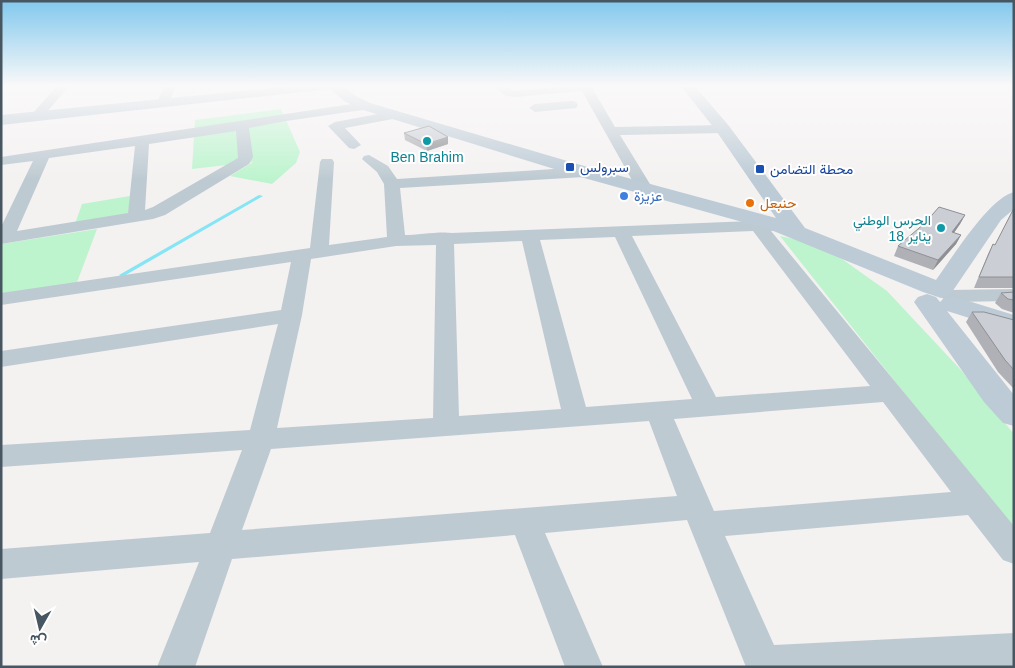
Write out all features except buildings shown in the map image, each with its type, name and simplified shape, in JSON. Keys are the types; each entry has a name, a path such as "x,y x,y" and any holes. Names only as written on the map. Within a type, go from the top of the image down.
{"street":[{"path":"2,120 34,117"},
{"path":"1,161 242,126 285,117"},
{"path":"354,145 335,126 382,117"},
{"path":"401,117 768,226 797,232 848,253 940,297 1014,324"},
{"path":"603,117 644,189"},
{"path":"713,117 797,232"},
{"path":"3,239 136,218 174,204 244,161 246,157 242,126"},
{"path":"610,131 723,129"},
{"path":"136,218 142,141"},
{"path":"3,239 43,155"},
{"path":"368,159 383,169 392,184 396,241"},
{"path":"176,667 261,438 291,316 310,254 327,162"},
{"path":"392,184 584,172"},
{"path":"940,297 994,216 1014,198"},
{"path":"1,299 396,241 768,226"},
{"path":"768,226 890,393 1014,550"},
{"path":"621,232 709,408"},
{"path":"530,235 576,418"},
{"path":"445,238 446,427"},
{"path":"940,297 1014,295"},
{"path":"940,297 1014,319"},
{"path":"940,297 1004,404"},
{"path":"1,359 291,316"},
{"path":"1,456 576,418 890,393"},
{"path":"658,411 700,516 764,665 1014,651"},
{"path":"1,564 221,544 525,521 700,516 977,502"},
{"path":"525,521 584,667"}],"green space":[{"path":"217,117 285,117 300,152 296,163 272,184 230,176 253,162 192,169 195,120"},
{"path":"130,196 128,216 75,224 82,204"},
{"path":"97,229 76,285 1,296 1,244"},
{"path":"780,236 808,242 842,259 887,291 960,369 1014,434 1014,532"}],"waterway":[{"path":"122,275 261,196"}],"place":[{"name":"Ben Brahim","path":"427,141"},
{"name":"سبرولس","path":"570,167"},
{"name":"محطة التضامن","path":"760,169"},
{"name":"عزيزة","path":"624,196"},
{"name":"حنبعل","path":"750,203"},
{"name":"الحرس الوطني 18 يناير","path":"941,228"}]}
